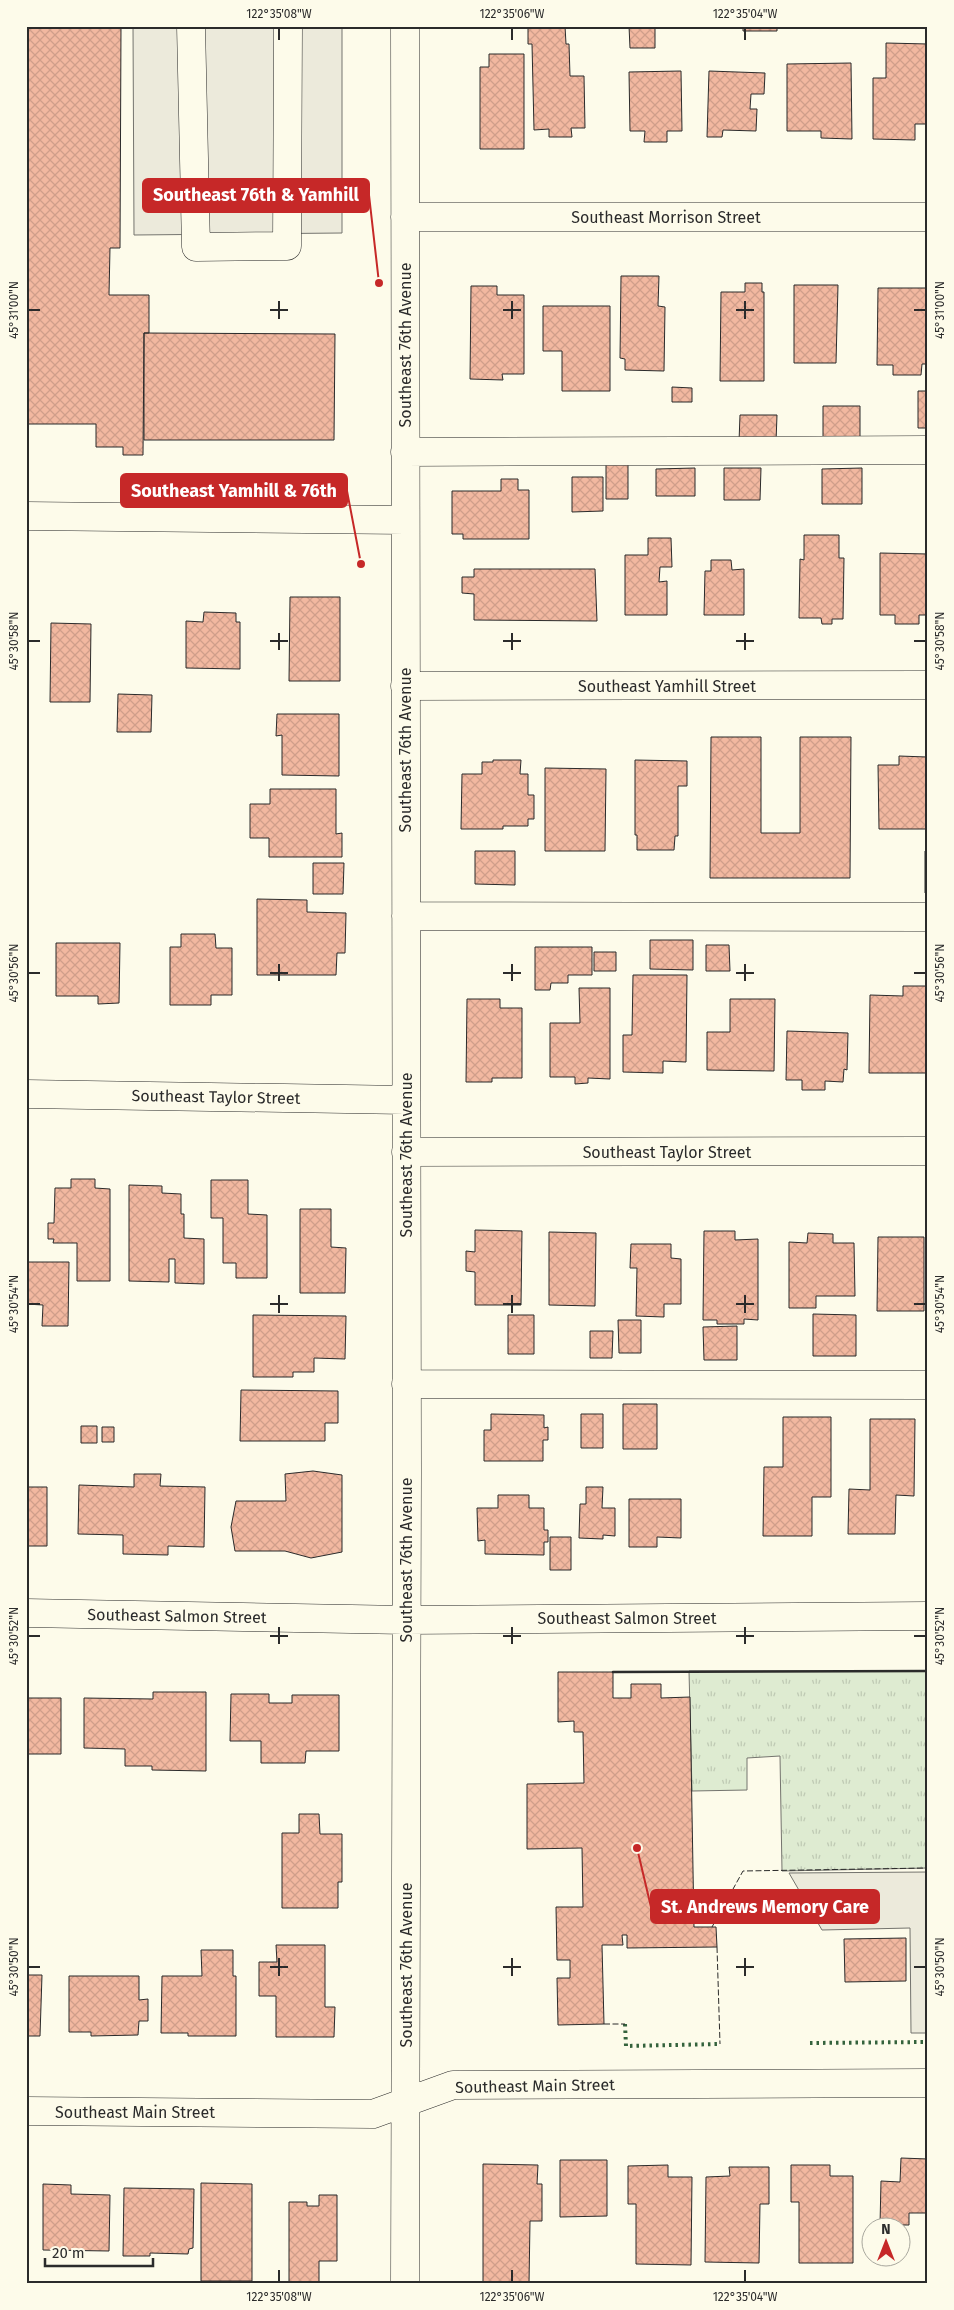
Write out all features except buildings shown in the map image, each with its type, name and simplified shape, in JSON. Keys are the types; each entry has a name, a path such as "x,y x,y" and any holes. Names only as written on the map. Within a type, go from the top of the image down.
{"street":[{"path":"191,26 196,247 287,246 288,26"},
{"name":"Southeast 76th Avenue","path":"404,26 406,916 405,2284"},
{"name":"Southeast Morrison Street","path":"405,217 928,217"},
{"path":"405,452 928,450"},
{"path":"26,516 405,520"},
{"name":"Southeast Yamhill Street","path":"405,686 928,685"},
{"path":"406,916 928,917"},
{"name":"Southeast Taylor Street","path":"26,1094 406,1100"},
{"name":"Southeast Taylor Street","path":"406,1152 928,1151"},
{"path":"406,1384 928,1385"},
{"name":"Southeast Salmon Street","path":"26,1613 406,1620 928,1616"},
{"name":"Southeast Main Street","path":"26,2112 373,2114 453,2085 928,2083"}],"green space":[{"path":"689,1671 928,1671 928,1868 782,1871 780,1756 747,1758 747,1790 692,1791"}],"shaded area":[{"path":"133,26 342,26 342,233 134,235"},
{"path":"928,1872 928,2033 911,2033 910,1928 822,1930 789,1873"}],"hedge":[{"path":"625,2024 626,2046 720,2044"},
{"path":"810,2043 928,2042"}],"fence":[{"path":"712,1927 743,1871 928,1868"},
{"path":"717,1947 720,2044"},
{"path":"604,2024 625,2024"}],"wall":[{"path":"613,1672 928,1671"}],"place":[{"name":"Southeast 76th & Yamhill","path":"379,283"},
{"name":"Southeast Yamhill & 76th","path":"361,564"},
{"name":"St. Andrews Memory Care","path":"637,1848"}]}
